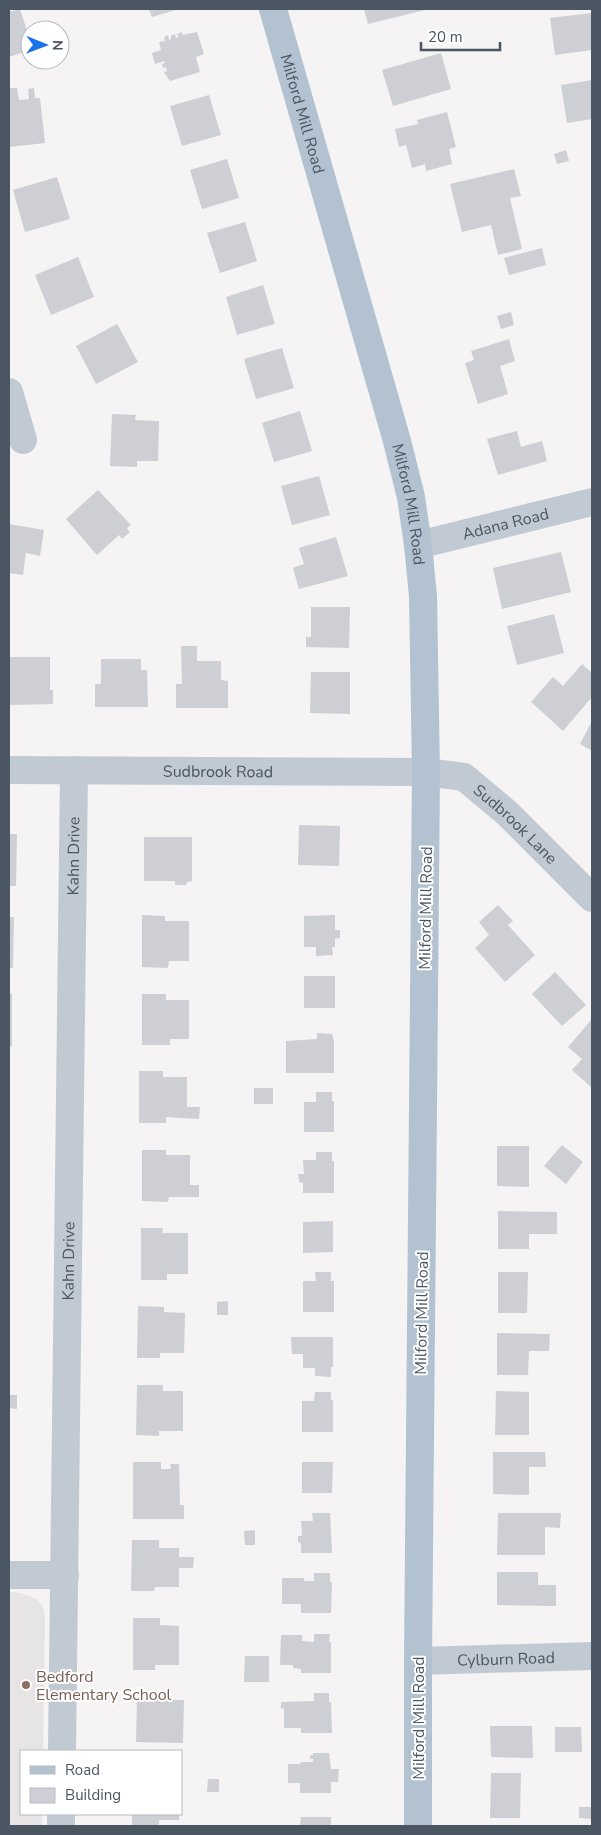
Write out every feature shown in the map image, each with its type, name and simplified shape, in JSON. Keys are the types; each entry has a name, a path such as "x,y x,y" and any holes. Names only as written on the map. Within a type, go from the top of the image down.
{"main road":[{"name":"Milford Mill Road","path":"273,9 397,441 411,497 418,545 424,635 426,772 418,1826"}],"street":[{"path":"9,392 23,440"},
{"name":"Adana Road","path":"418,545 592,502"},
{"name":"Sudbrook Road","path":"9,770 426,772"},
{"name":"Kahn Drive","path":"62,1750 74,770"},
{"name":"Sudbrook Lane","path":"426,772 464,777 507,813 592,898"},
{"path":"9,1575 65,1576"},
{"name":"Cylburn Road","path":"418,1661 592,1656"}],"shaded area":[{"name":"Bedford Elementary School","path":"9,1592 21,1593 37,1599 43,1607 45,1619 43,1750 20,1750 20,1815 42,1815 42,1826 9,1826"}],"building":[{"path":"20,9 24,20 20,20 20,53 9,57 9,12"},
{"path":"149,9 179,9 152,17"},
{"path":"364,9 429,9 368,24"},
{"path":"592,13 592,50 555,55 550,18"},
{"path":"182,32 182,35 197,32 204,54 196,57 200,72 170,81 164,72 167,71 166,67 163,68 162,64 165,63 164,61 155,64 152,53 161,50 159,42 165,41 164,37 168,35 169,40 175,34 176,38 179,37 177,34"},
{"path":"441,53 451,89 393,106 382,70"},
{"path":"592,80 592,119 567,123 561,85"},
{"path":"9,88 17,88 19,100 29,99 28,89 34,88 35,98 40,98 45,143 9,147"},
{"path":"209,95 221,135 182,146 170,106"},
{"path":"447,112 456,147 449,149 452,164 426,171 425,164 412,168 406,145 399,147 395,129 418,124 417,120"},
{"path":"566,150 569,161 557,164 554,154"},
{"path":"227,159 239,198 202,209 190,170"},
{"path":"514,169 521,196 510,198 522,249 498,255 491,225 462,232 450,184"},
{"path":"57,177 70,219 25,232 13,190"},
{"path":"245,222 257,261 220,273 207,233"},
{"path":"542,248 546,265 509,275 504,258"},
{"path":"78,257 94,297 51,315 35,275"},
{"path":"263,285 275,324 237,335 226,297"},
{"path":"511,312 514,325 501,329 497,316"},
{"path":"117,324 138,362 96,384 76,346"},
{"path":"509,339 515,361 500,366 508,394 478,404 465,363 474,360 471,351"},
{"path":"282,348 294,388 256,399 244,359"},
{"path":"300,411 312,451 274,462 262,423"},
{"path":"112,414 136,415 135,420 159,421 158,461 137,461 137,467 110,466"},
{"path":"517,431 521,447 542,441 547,461 498,475 487,439"},
{"path":"319,476 330,515 292,525 281,486"},
{"path":"98,490 131,525 127,528 130,532 122,539 119,535 97,555 66,519"},
{"path":"9,524 44,530 40,556 26,553 23,575 9,573"},
{"path":"336,537 348,576 299,589 293,568 304,564 299,548"},
{"path":"561,552 571,592 502,609 493,568"},
{"path":"311,607 350,607 349,648 306,647 306,637 311,637"},
{"path":"554,614 564,653 517,665 507,626"},
{"path":"181,646 197,646 197,661 221,661 221,680 228,681 228,708 176,708 176,684 182,684"},
{"path":"9,657 50,657 50,690 53,690 53,704 9,705"},
{"path":"101,659 141,659 141,670 147,670 148,707 95,707 95,684 101,684"},
{"path":"582,664 592,673 592,697 563,731 531,702 553,677 563,686"},
{"path":"311,672 350,672 350,714 310,713"},
{"path":"592,721 592,751 580,744"},
{"path":"299,825 340,826 339,866 298,865"},
{"path":"9,834 17,834 16,886 9,886"},
{"path":"144,837 192,837 192,881 187,882 186,885 175,885 175,881 144,881"},
{"path":"498,905 513,921 508,925 535,955 505,982 475,948 489,935 479,922"},
{"path":"142,915 165,916 165,921 189,921 189,961 169,961 168,968 142,967"},
{"path":"335,915 335,930 340,930 340,938 335,939 335,947 332,947 333,955 316,956 316,947 304,947 304,916"},
{"path":"9,917 14,917 13,968 9,968"},
{"path":"555,972 586,1005 562,1026 532,994"},
{"path":"304,976 335,976 335,1008 304,1008"},
{"path":"9,994 12,994 12,1046 9,1046"},
{"path":"142,994 166,994 166,1000 189,1000 189,1039 170,1039 170,1045 142,1045"},
{"path":"592,1019 591,1087 572,1070 582,1059 568,1047"},
{"path":"317,1033 332,1034 334,1041 334,1073 286,1073 286,1041 317,1039"},
{"path":"139,1071 163,1071 163,1077 187,1077 187,1107 200,1107 199,1119 166,1117 166,1123 139,1123"},
{"path":"254,1088 273,1088 273,1104 254,1104"},
{"path":"316,1092 332,1092 332,1101 334,1101 334,1132 304,1132 304,1102 316,1102"},
{"path":"562,1145 583,1162 566,1184 544,1166"},
{"path":"497,1146 529,1146 529,1187 497,1186"},
{"path":"142,1150 166,1150 166,1155 190,1155 190,1185 199,1185 199,1197 169,1197 168,1202 142,1201"},
{"path":"316,1152 332,1152 332,1161 334,1161 334,1193 303,1193 303,1183 299,1182 298,1174 304,1174 303,1160 316,1160"},
{"path":"498,1211 557,1212 557,1234 529,1234 529,1249 498,1249"},
{"path":"333,1221 333,1252 303,1253 303,1222"},
{"path":"141,1228 163,1228 162,1233 188,1233 188,1274 167,1274 167,1280 141,1280"},
{"path":"315,1272 331,1272 331,1281 334,1281 334,1312 303,1312 303,1281 316,1281"},
{"path":"498,1272 528,1272 527,1313 498,1313"},
{"path":"228,1301 228,1315 217,1315 217,1302"},
{"path":"138,1306 164,1307 164,1312 185,1313 184,1353 160,1353 160,1358 137,1358"},
{"path":"497,1333 550,1334 549,1351 529,1351 528,1375 497,1375"},
{"path":"291,1337 333,1337 331,1377 315,1376 315,1368 303,1368 303,1354 292,1354"},
{"path":"137,1385 163,1385 163,1391 183,1391 183,1431 159,1431 159,1436 136,1435"},
{"path":"496,1391 529,1392 529,1435 495,1435"},
{"path":"315,1392 331,1392 331,1400 333,1400 333,1432 302,1432 302,1401 314,1401"},
{"path":"9,1395 17,1395 17,1409 9,1408"},
{"path":"493,1452 545,1452 546,1467 529,1467 529,1495 493,1494"},
{"path":"133,1462 161,1462 161,1469 171,1469 170,1464 179,1464 180,1505 184,1505 184,1519 133,1519"},
{"path":"302,1462 333,1462 332,1493 302,1493"},
{"path":"312,1513 330,1513 332,1553 301,1553 301,1543 298,1542 298,1536 302,1536 301,1521 313,1521"},
{"path":"498,1513 561,1513 560,1528 545,1527 545,1555 497,1555"},
{"path":"255,1530 255,1545 245,1545 244,1531"},
{"path":"132,1540 159,1540 159,1548 179,1548 179,1557 194,1557 193,1568 179,1568 179,1587 155,1587 154,1591 131,1591"},
{"path":"497,1572 538,1572 538,1585 556,1585 556,1606 497,1605"},
{"path":"314,1573 330,1573 330,1582 332,1582 331,1613 301,1613 301,1604 282,1604 282,1578 304,1578 304,1581 314,1581"},
{"path":"133,1618 160,1618 160,1625 179,1626 179,1665 155,1665 155,1670 133,1670"},
{"path":"314,1634 330,1634 331,1673 301,1673 301,1669 293,1668 293,1665 280,1665 281,1635 302,1635 302,1641 314,1642"},
{"path":"245,1656 269,1656 269,1682 244,1682"},
{"path":"314,1693 329,1693 332,1733 301,1733 301,1728 284,1728 284,1708 281,1709 281,1702 314,1701"},
{"path":"137,1700 184,1700 183,1743 136,1742"},
{"path":"490,1726 532,1726 533,1758 491,1757"},
{"path":"555,1727 581,1727 582,1752 555,1752"},
{"path":"313,1753 329,1753 331,1769 339,1769 338,1782 331,1782 331,1793 300,1793 300,1783 288,1783 288,1764 313,1762 313,1759 310,1759 310,1755 313,1755"},
{"path":"491,1773 521,1773 520,1818 490,1818"},
{"path":"208,1779 219,1779 219,1792 207,1792"},
{"path":"579,1807 592,1807 592,1819 579,1818"},
{"path":"132,1815 179,1815 179,1820 159,1820 159,1826 132,1826"},
{"path":"301,1817 331,1817 331,1826 300,1826"}],"place":[{"name":"Bedford Elementary School","path":"26,1685"}]}
